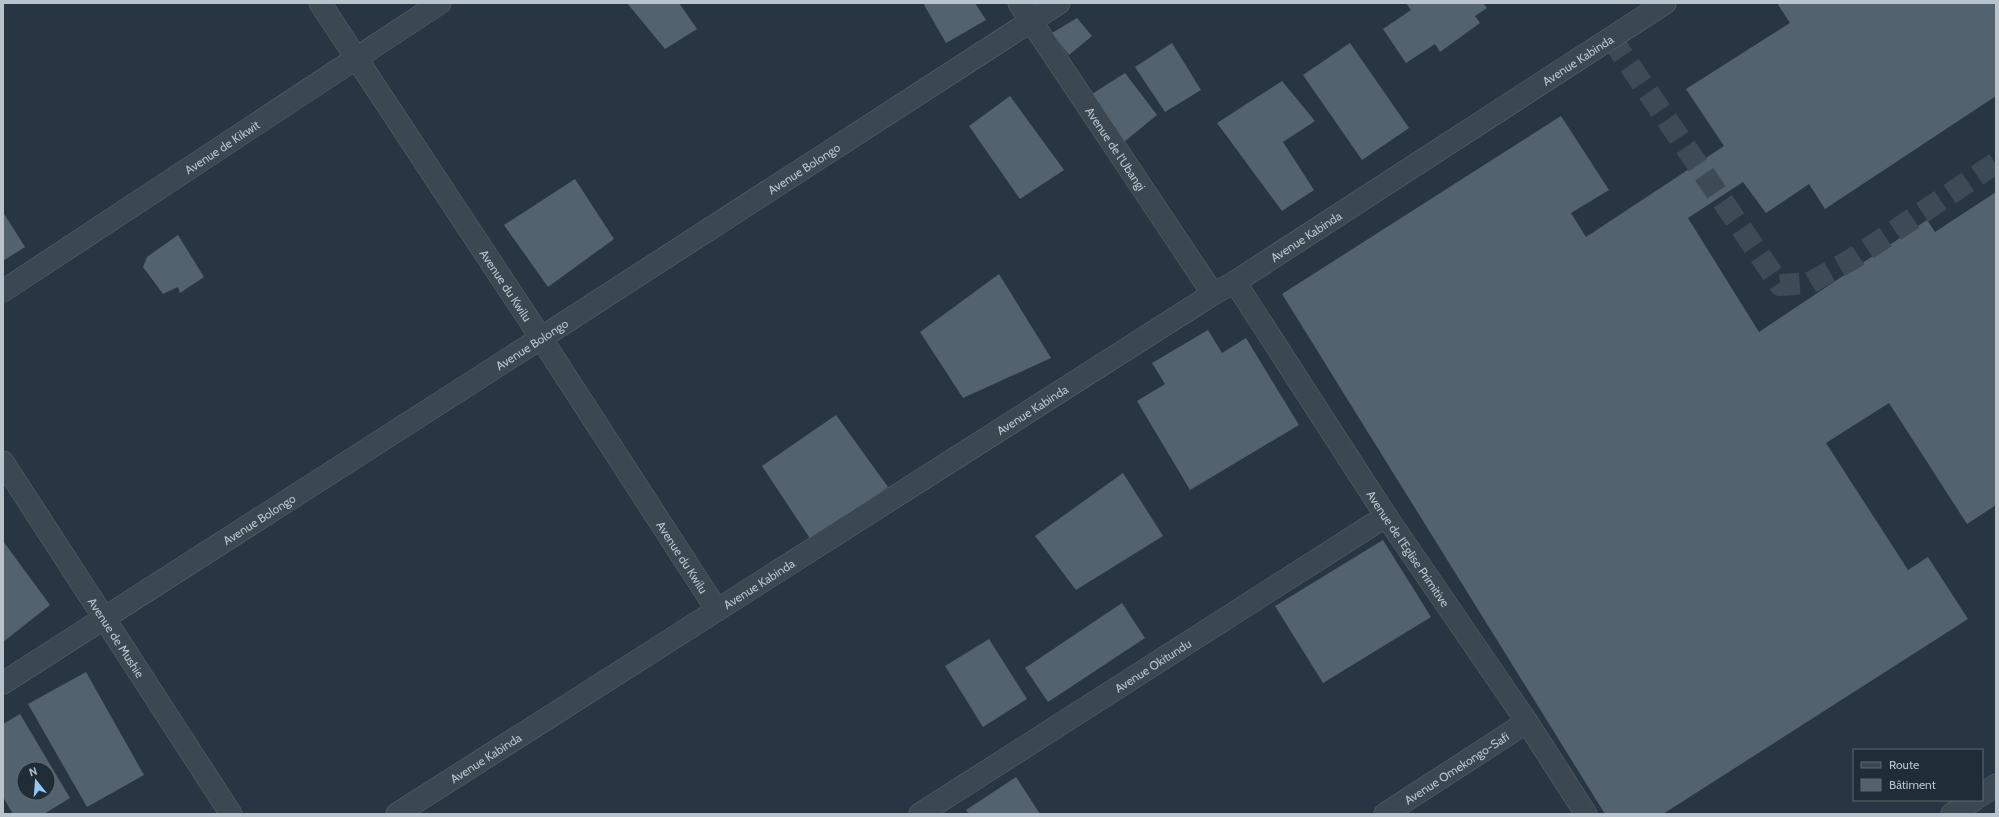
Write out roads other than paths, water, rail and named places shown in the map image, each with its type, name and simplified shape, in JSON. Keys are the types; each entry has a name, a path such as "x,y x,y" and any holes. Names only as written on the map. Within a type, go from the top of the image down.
{"street":[{"name":"Avenue du Kwilu","path":"320,3 541,338 716,610"},
{"name":"Avenue de Kikwit","path":"3,291 440,3"},
{"name":"Avenue de l'Ubangi","path":"1019,3 1213,294"},
{"name":"Avenue Bolongo","path":"3,683 103,617 541,338 1059,3"},
{"name":"Avenue Kabinda","path":"397,814 1213,294 1235,282 1657,5"},
{"name":"Avenue de l'Eglise Primitive","path":"1235,282 1386,516 1527,722 1586,814"},
{"name":"Avenue de Mushie","path":"3,462 231,814"},
{"name":"Avenue Okitundu","path":"920,814 1386,516"},
{"name":"Avenue Omekongo-Safi","path":"1385,814 1527,722"},
{"path":"1983,794 1996,786"},
{"path":"1952,814 1972,801"}],"tunnel":[{"path":"1611,38 1780,285 1810,283 1854,258 1996,163"}]}
